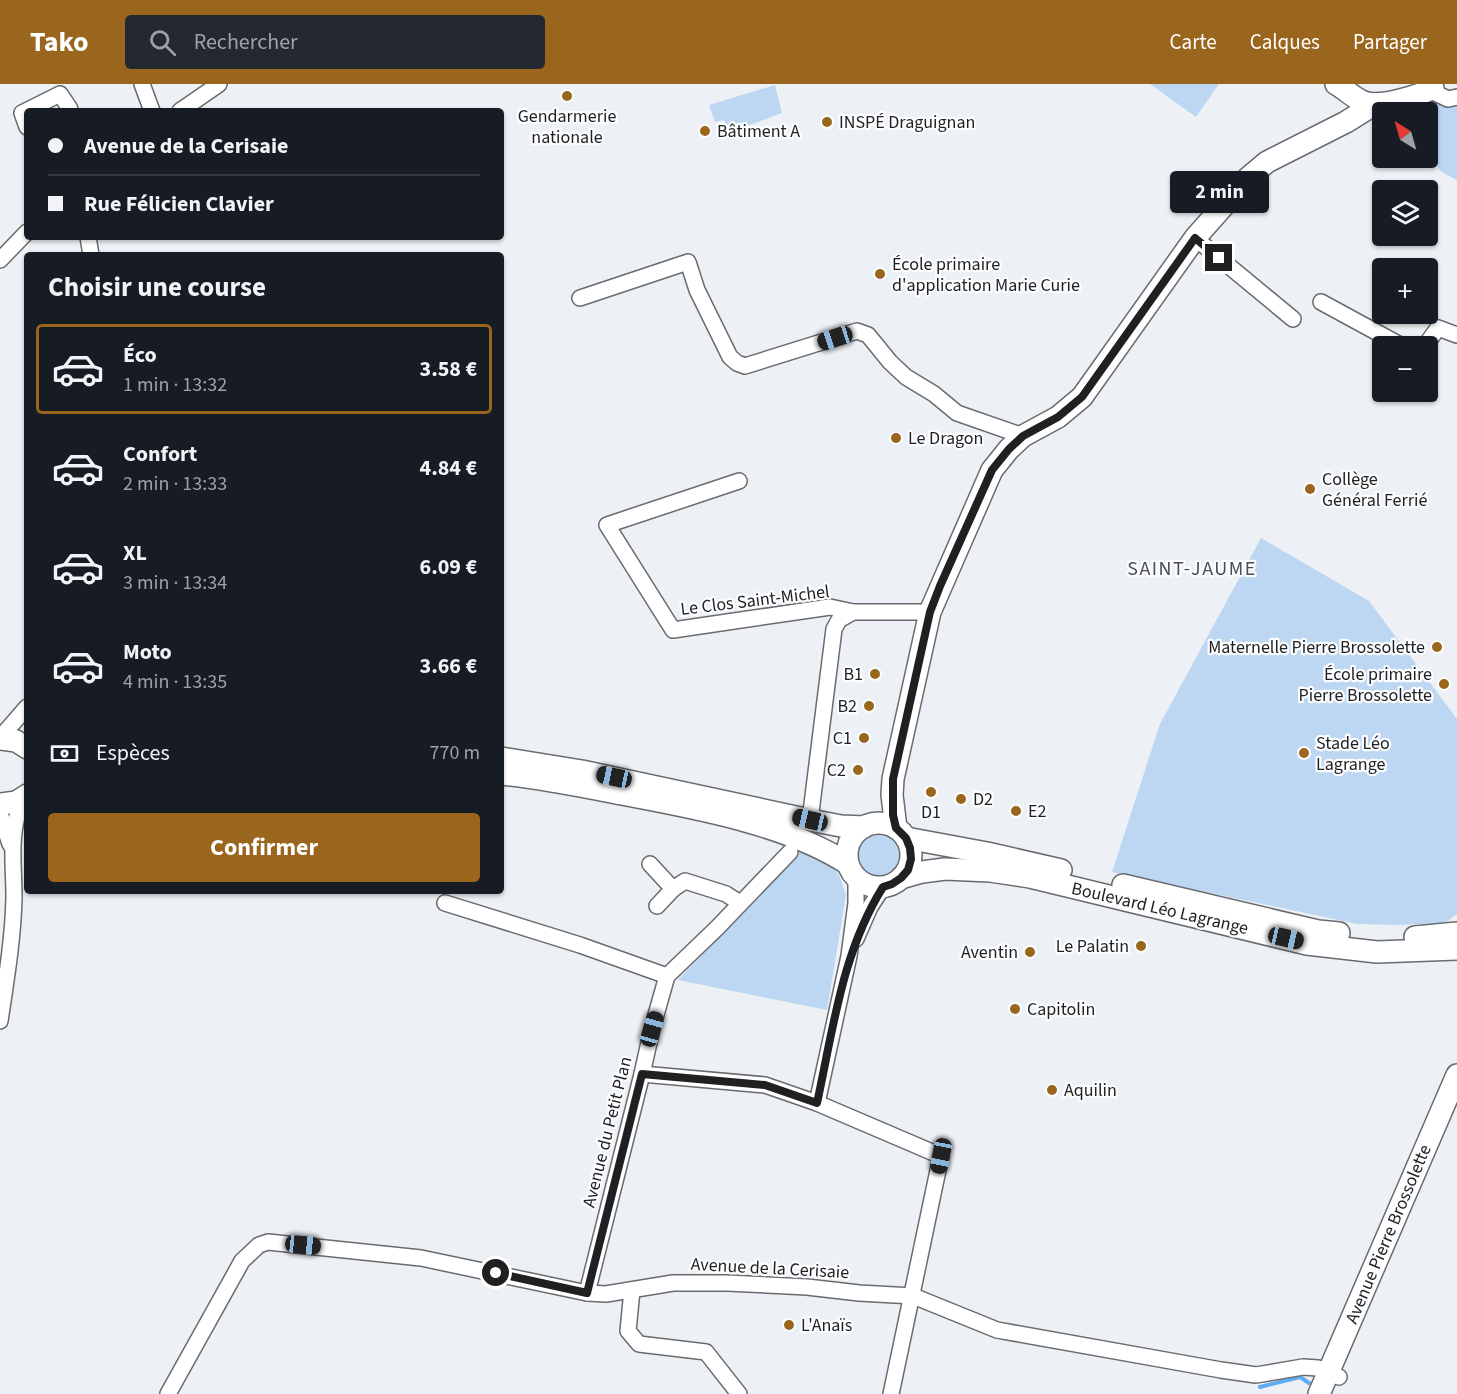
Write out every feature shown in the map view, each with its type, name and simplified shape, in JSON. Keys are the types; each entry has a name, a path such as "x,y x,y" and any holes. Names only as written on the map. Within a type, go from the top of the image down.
{"main road":[{"path":"1329,84 1376,94 1410,98 1435,87"},
{"path":"1336,84 1376,94"},
{"path":"504,774 567,784 732,818 817,847 873,887 892,883 908,870 911,859 910,848 893,815 893,779 930,612 992,470 1023,436 1058,417 1082,397 1195,238 1241,185 1268,162 1346,122 1376,94"},
{"path":"1330,129 1376,94"},
{"path":"0,738 11,739 24,745"},
{"path":"504,758 582,771 841,826 866,826 880,823 901,833"},
{"path":"852,871 846,853 849,843 855,833 866,826 893,779"},
{"path":"0,804 8,804 24,796"},
{"name":"Boulevard Léo Lagrange","path":"901,833 1318,931 1380,938 1457,933"},
{"name":"Boulevard Léo Lagrange","path":"892,883 938,869 990,871 1030,877 1307,944 1377,952 1457,950"},
{"name":"Avenue Pierre Brossolette","path":"1333,1381 1457,1074"},
{"name":"Avenue Pierre Brossolette","path":"1319,1394 1333,1381 1457,1107"}],"street":[{"path":"142,84 151,108"},
{"path":"184,108 219,84"},
{"path":"1435,87 1448,99 1457,97"},
{"path":"32,108 60,94 69,108"},
{"path":"0,260 24,235"},
{"path":"1195,238 1293,319"},
{"path":"580,298 688,262 702,300 730,357 737,363 745,366 857,331 868,335 890,362 906,377 934,394 957,413 1023,436"},
{"path":"1321,302 1384,336"},
{"path":"1432,336 1438,328 1457,335"},
{"name":"Le Clos Saint-Michel","path":"739,481 607,525 674,630 830,607 853,612"},
{"path":"810,820 834,629 839,620 853,612 864,610 930,612"},
{"path":"0,738 24,711"},
{"path":"0,1021 14,899 11,846 18,811 24,798"},
{"path":"0,813 11,846"},
{"name":"Avenue du Petit Plan","path":"587,1293 667,976 790,852"},
{"path":"650,864 673,889"},
{"path":"817,1103 849,956 856,903 852,871"},
{"path":"657,906 685,880 726,894 740,903"},
{"path":"849,956 870,907 892,883"},
{"path":"445,903 580,945 667,976"},
{"path":"642,1074 765,1085 817,1103 941,1156 891,1394"},
{"name":"Avenue de la Cerisaie","path":"168,1394 242,1261 259,1245 268,1242 421,1258 587,1293 606,1294 673,1283 727,1283 913,1296 997,1330 1256,1375 1303,1367 1318,1368 1333,1381"},
{"path":"632,1290 628,1331 639,1344 706,1352 739,1394"}],"shaded area":[{"path":"1150,84 1219,84 1196,117"},
{"path":"775,85 782,113 728,133 724,120 715,122 709,105"},
{"path":"1440,99 1457,102 1457,180 1440,171 1438,167 1438,102 1432,102"},
{"name":"Stade Léo Lagrange","path":"1261,538 1369,601 1457,719 1457,914 1448,921 1399,925 1357,924 1112,872 1160,724"},
{"path":"878,834 886,835 893,840 898,847 898,863 893,870 886,875 878,876 870,875 863,870 858,863 857,855 858,847 863,840 870,835"},
{"path":"800,852 827,862 839,875 846,895 827,1010 678,980"}],"waterway":[{"path":"1260,1387 1300,1377 1309,1383"}],"place":[{"name":"Gendarmerie nationale","path":"567,96"},
{"name":"INSPÉ Draguignan","path":"827,122"},
{"name":"Bâtiment A","path":"705,131"},
{"name":"École primaire d'application Marie Curie","path":"880,274"},
{"name":"Le Dragon","path":"896,438"},
{"name":"Collège Général Ferrié","path":"1310,489"},
{"name":"Maternelle Pierre Brossolette","path":"1437,647"},
{"name":"B1","path":"875,674"},
{"name":"École primaire Pierre Brossolette","path":"1444,684"},
{"name":"B2","path":"869,706"},
{"name":"C1","path":"864,738"},
{"name":"Stade Léo Lagrange","path":"1304,753"},
{"name":"C2","path":"858,770"},
{"name":"D1","path":"931,792"},
{"name":"D2","path":"961,799"},
{"name":"E2","path":"1016,811"},
{"name":"Le Palatin","path":"1141,946"},
{"name":"Aventin","path":"1030,952"},
{"name":"Capitolin","path":"1015,1009"},
{"name":"Aquilin","path":"1052,1090"},
{"name":"L'Anaïs","path":"789,1325"}],"district":[{"name":"SAINT-JAUME","path":"1192,568"}],"route":[{"path":"496,1273 587,1293 642,1074 765,1085 817,1103 849,956 870,907 883,887 901,878 908,870 911,859 910,848 906,838 896,828 893,815 893,779 930,612 992,470 1023,436 1058,417 1082,397 1195,238 1219,258"}]}
